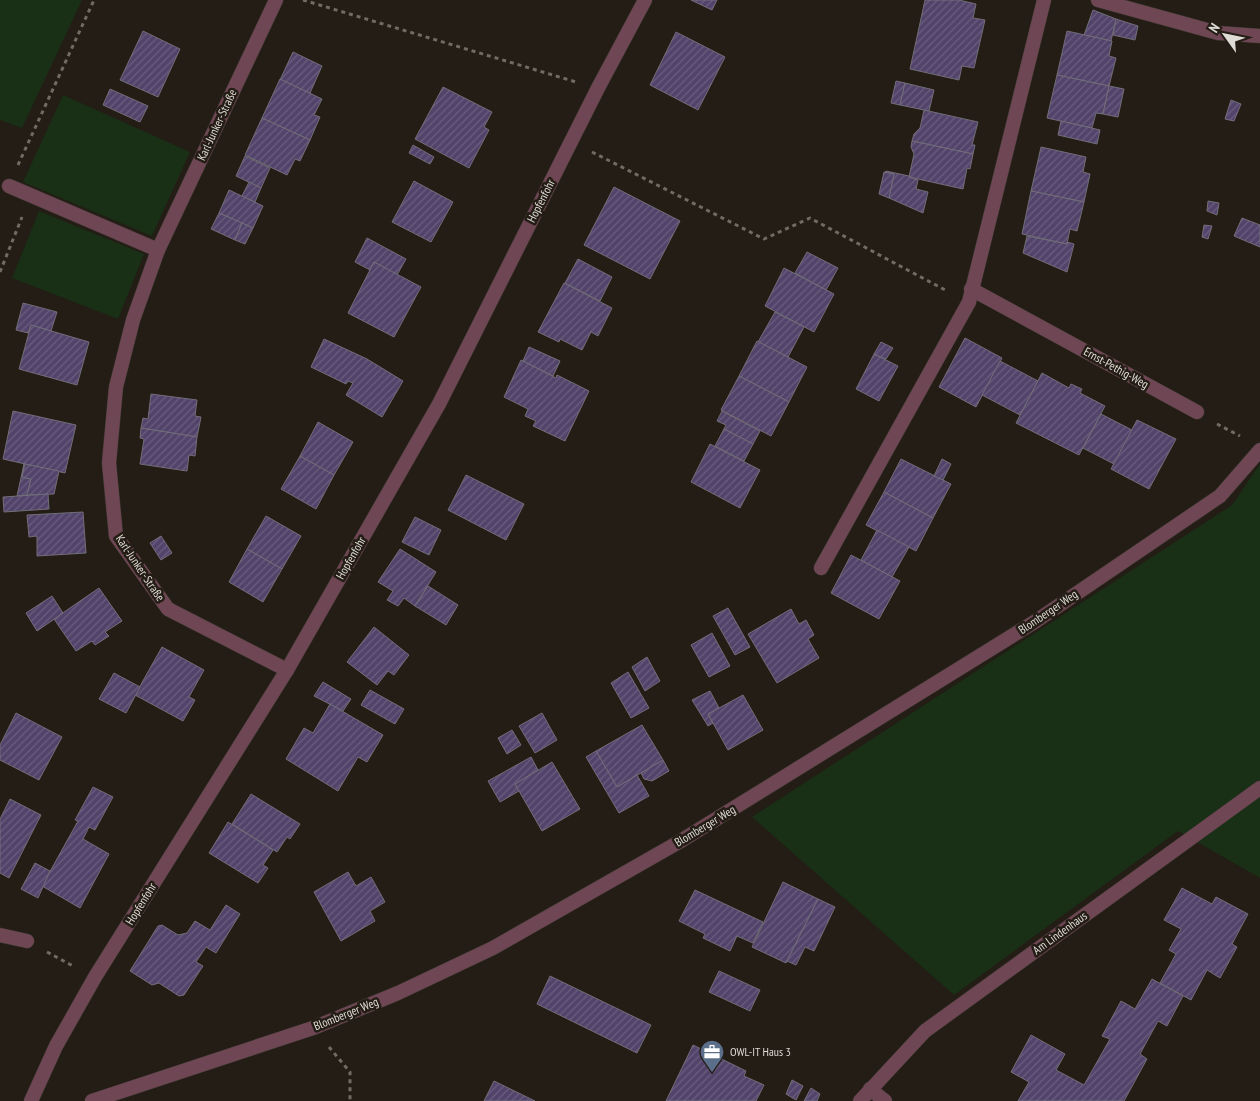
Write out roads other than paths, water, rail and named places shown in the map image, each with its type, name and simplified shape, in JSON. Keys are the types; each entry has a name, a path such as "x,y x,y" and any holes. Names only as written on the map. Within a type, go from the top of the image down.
{"street":[{"name":"Karl-Junker-Straße","path":"276,0 158,250 133,320 116,387 109,464 116,536 168,609 287,670"},
{"name":"Hopfenfohr","path":"31,1101 56,1046 95,977 287,670 439,404 644,0"},
{"path":"821,568 970,296 1044,0"},
{"path":"1098,0 1218,32 1260,36"},
{"path":"9,186 158,250"},
{"name":"Ernst-Pethig-Weg","path":"970,296 1197,412"},
{"name":"Blomberger Weg","path":"92,1101 313,1028 398,993 493,948 679,842 1036,621 1220,496 1260,450"},
{"name":"Am Lindenhaus","path":"860,1101 924,1031 1260,788"},
{"path":"0,935 27,942"},
{"path":"870,1089 885,1101"}],"place":[{"name":"OWL-IT Haus 3","path":"712,1073"}]}
